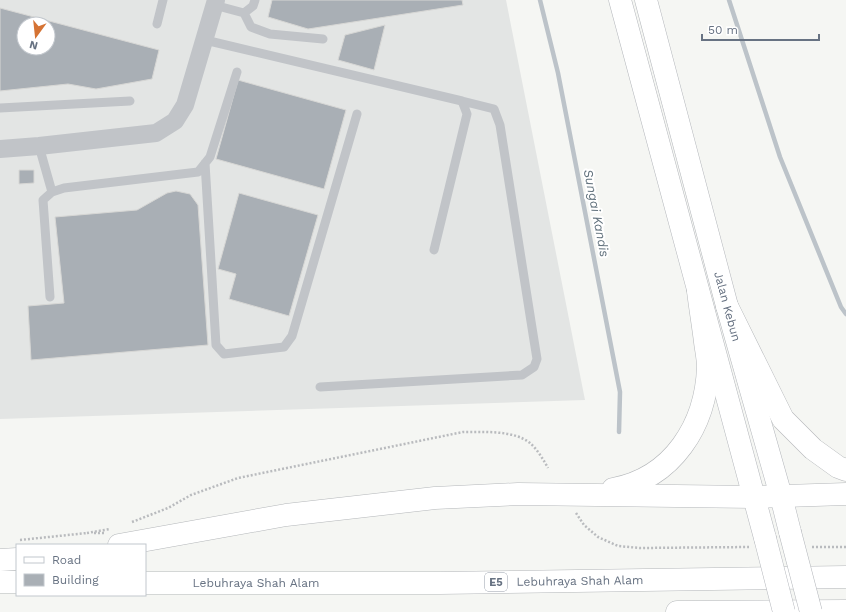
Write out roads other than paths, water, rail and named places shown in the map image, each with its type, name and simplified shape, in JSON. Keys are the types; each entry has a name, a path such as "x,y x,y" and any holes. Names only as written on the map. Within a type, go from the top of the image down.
{"main road":[{"name":"Jalan Kebun","path":"620,0 754,497 758,543 784,612"},
{"name":"Jalan Kebun","path":"646,0 727,306 781,496 811,612"},
{"path":"578,502 627,486 652,474 674,458 690,436 700,413 706,387 708,365 698,291"},
{"path":"727,306 783,419 813,449 838,467 846,470"},
{"path":"113,536 368,505 435,498 503,494 578,502 846,494"},
{"path":"0,560 16,550"},
{"name":"Lebuhraya Shah Alam","path":"146,582 440,583 846,577"},
{"path":"0,582 16,582"},
{"path":"677,612 846,611"}],"street":[{"path":"0,149 156,133 175,121 185,106 215,3"}],"lane":[{"path":"157,24 163,0"},
{"path":"244,13 253,6 256,0"},
{"path":"215,3 244,13 251,27 270,34 323,39"},
{"path":"205,40 494,109 500,124 533,334 536,359 534,367 522,375 320,387"},
{"path":"50,297 43,200 52,192 64,188 198,172 210,157 237,72"},
{"path":"0,108 130,101"},
{"path":"434,250 467,114 462,101"},
{"path":"205,163 216,345 224,354 284,347 292,336 357,114"},
{"path":"39,146 52,192"}],"waterway":[{"name":"Sungai Kandis","path":"540,0 558,73 620,392 619,432"},
{"path":"729,0 780,157 841,307 846,314"}]}
